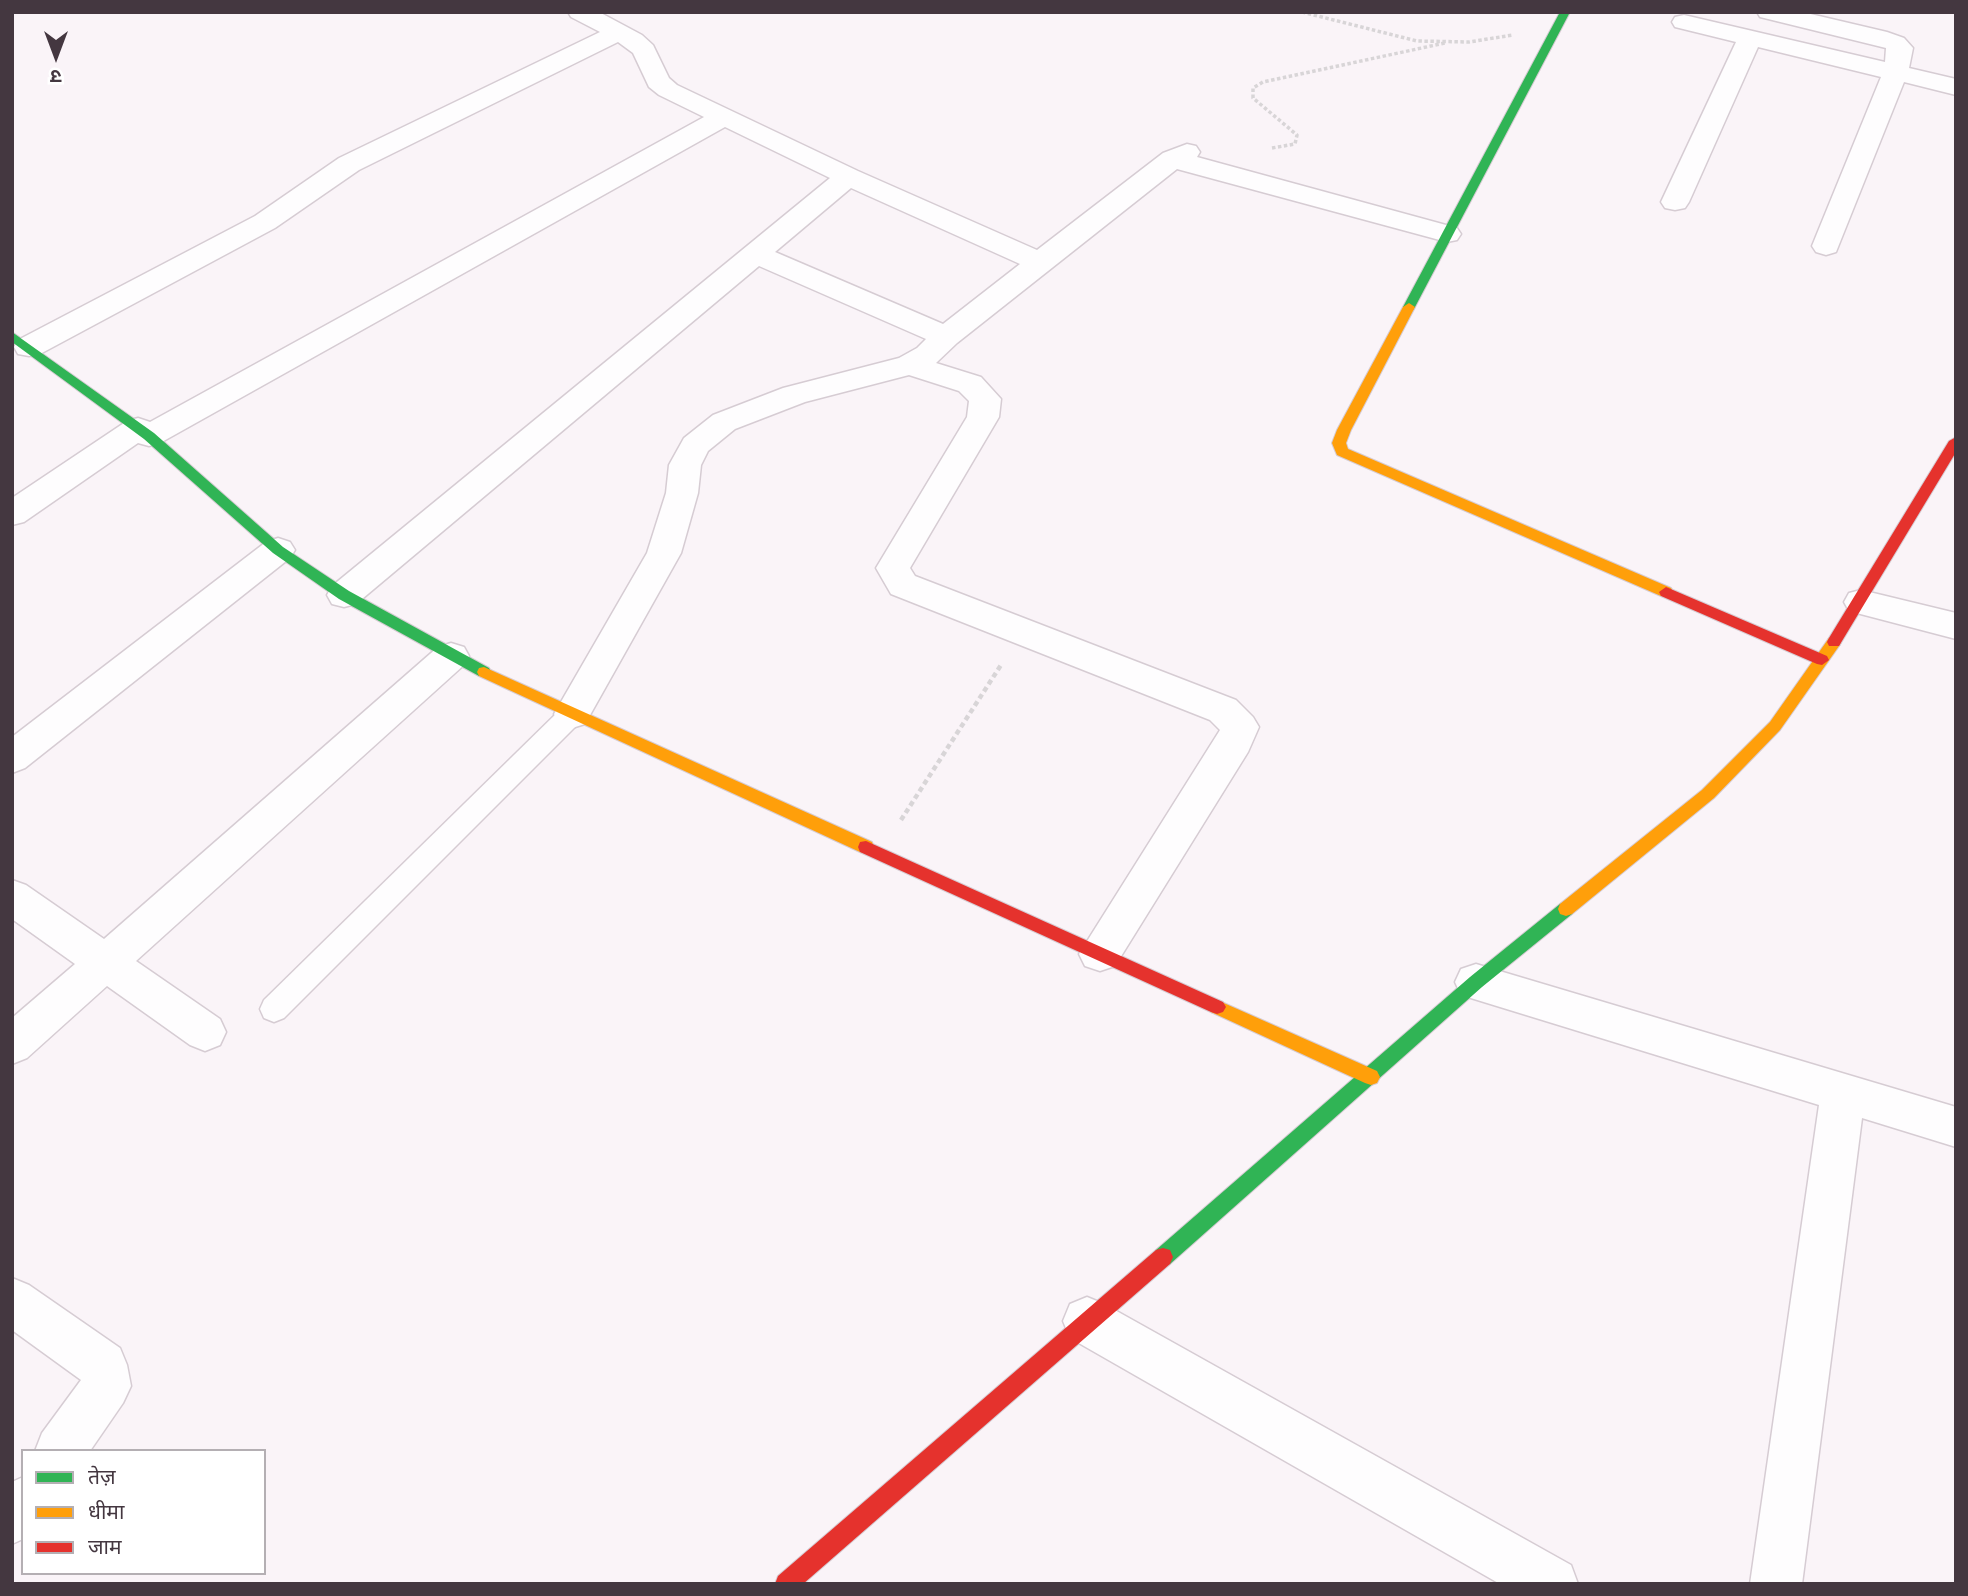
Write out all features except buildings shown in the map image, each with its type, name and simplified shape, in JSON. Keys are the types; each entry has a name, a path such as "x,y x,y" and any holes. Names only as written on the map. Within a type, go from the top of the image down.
{"street":[{"path":"580,12 620,32 644,50 658,82 723,117 848,177 1040,262"},
{"path":"1564,12 1344,430 1339,443 1342,452 1822,660"},
{"path":"1769,12 1895,43 1901,48 1895,73 1826,246"},
{"path":"1684,22 1956,87"},
{"path":"620,32 349,164 265,222 21,342 144,432 278,550 344,595 451,656 572,714 1371,1077"},
{"path":"1675,202 1751,38"},
{"path":"12,514 144,432 723,117"},
{"path":"572,714 664,553 682,493 685,465 695,445 724,422 794,395 910,365 928,355 946,335 1180,156 1447,234"},
{"path":"344,595 848,177"},
{"path":"755,254 946,335"},
{"path":"910,365 970,384 985,398 983,417 893,568 903,584 1223,710 1240,727 1228,753 1100,954"},
{"path":"786,1584 1371,1077 1476,982 1708,794 1774,726 1822,660 1861,602 1956,442"},
{"path":"12,758 278,550"},
{"path":"1861,602 1956,626"},
{"path":"12,1045 451,656"},
{"path":"12,897 205,1032"},
{"path":"1476,982 1956,1127"},
{"path":"1776,1584 1843,1093"},
{"path":"12,1301 103,1365 106,1386 61,1449"},
{"path":"1087,1321 1552,1584"}],"lane":[{"path":"274,1009 572,714"}],"path":[{"path":"1302,12 1392,37 1445,43"},
{"path":"1263,148 1295,144 1297,135 1253,98 1253,88 1263,82 1445,43 1556,29"},
{"path":"879,854 1022,632"}],"traffic: fast":[{"path":"1409,307 1565,12"},
{"path":"12,336 149,436 278,550 344,595 484,672"},
{"path":"1163,1257 1476,982 1566,909"}],"traffic: slow":[{"path":"1409,307 1344,430 1339,443 1342,452 1666,592"},
{"path":"1566,909 1708,794 1775,726 1834,642"},
{"path":"484,672 866,847"},
{"path":"1217,1007 1371,1077"}],"traffic: jam":[{"path":"1834,642 1956,441"},
{"path":"1666,592 1822,660"},
{"path":"866,847 1217,1007"},
{"path":"786,1584 1163,1257"}]}
